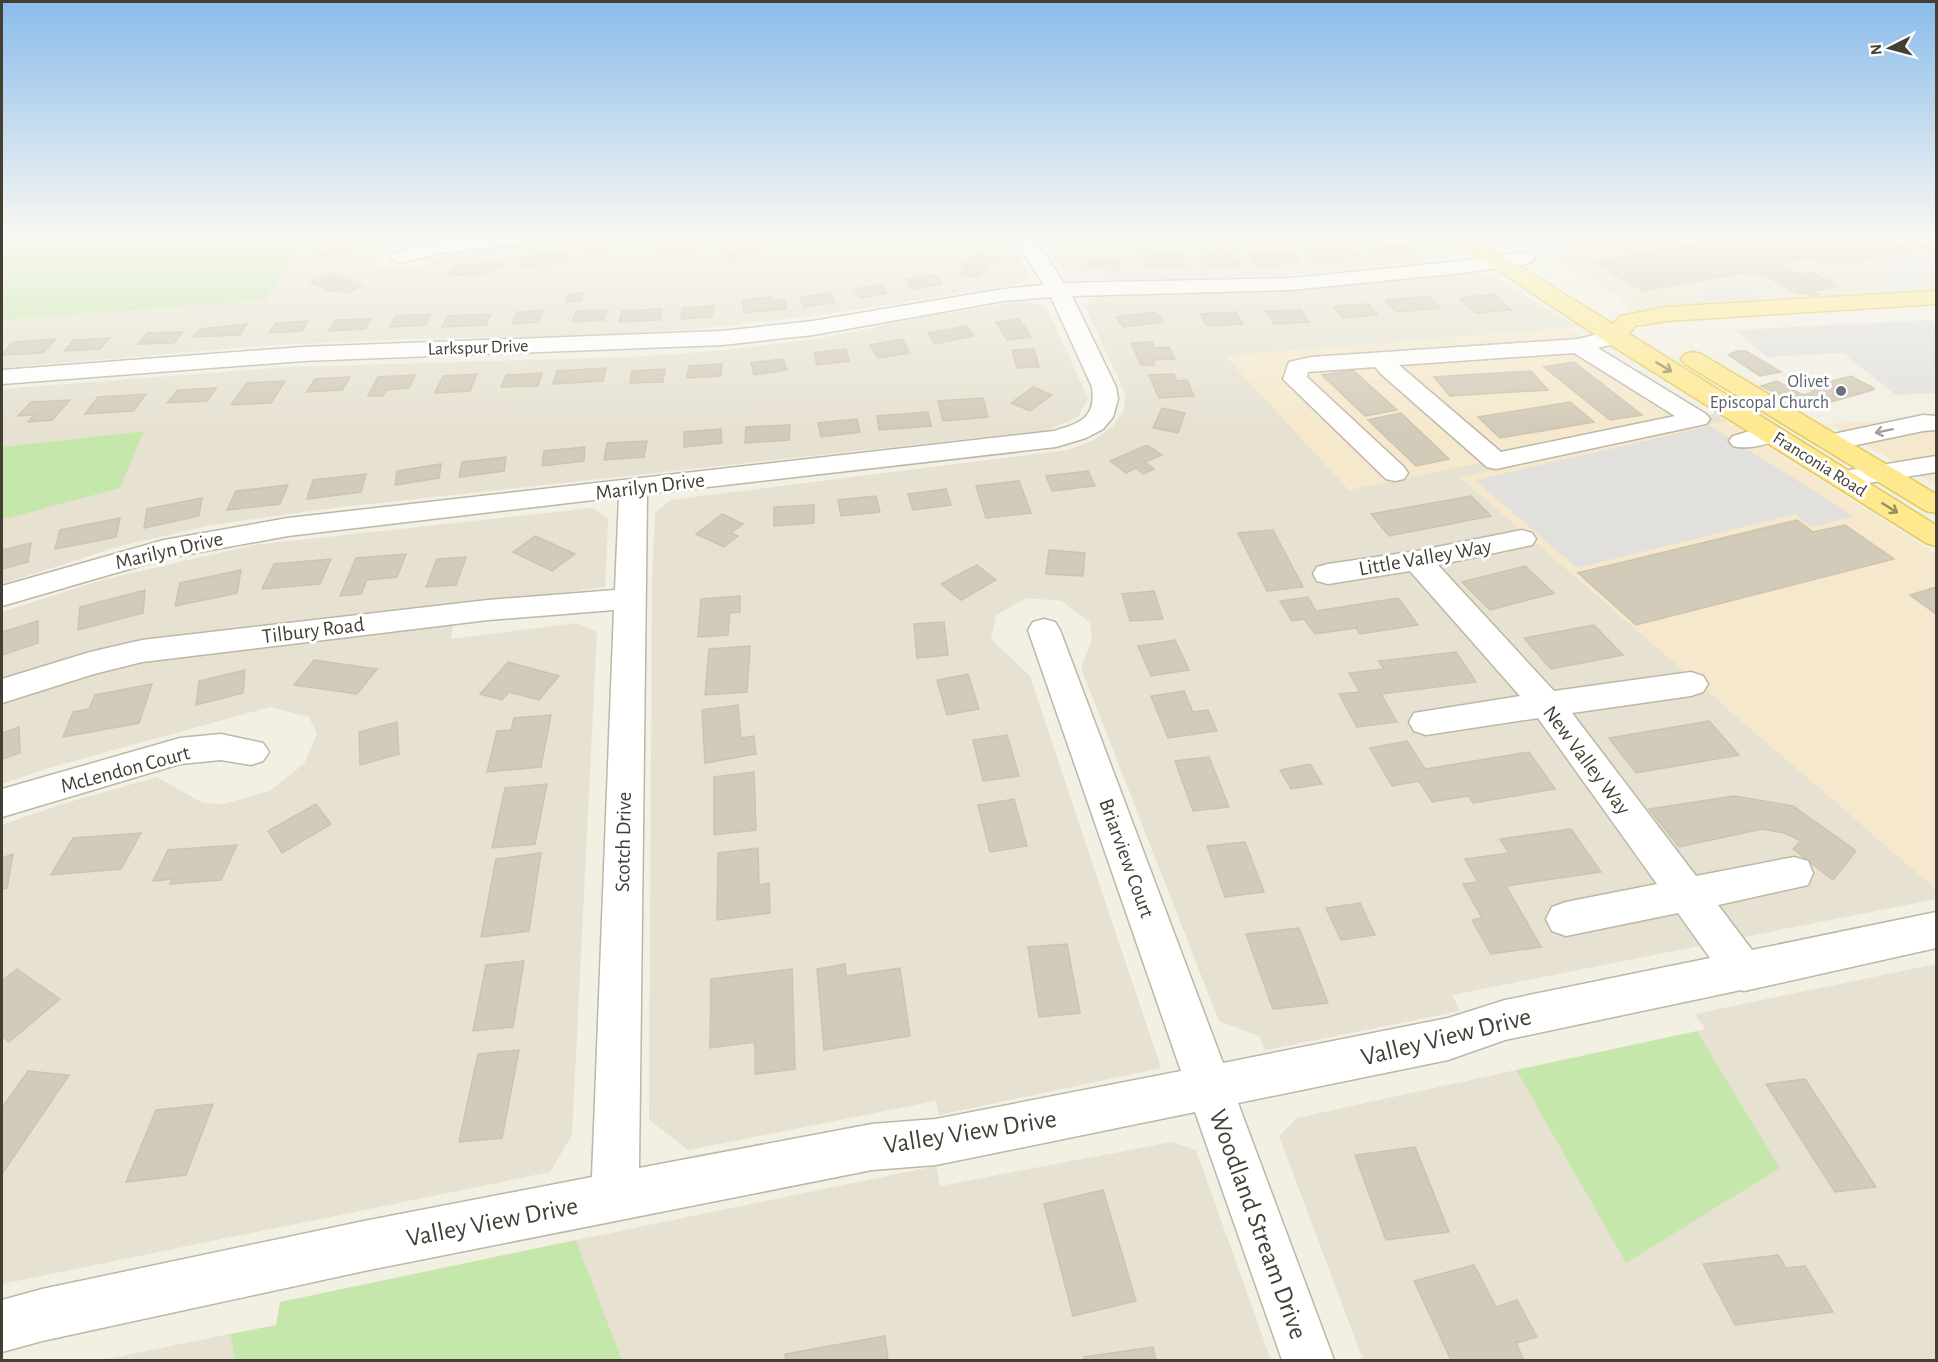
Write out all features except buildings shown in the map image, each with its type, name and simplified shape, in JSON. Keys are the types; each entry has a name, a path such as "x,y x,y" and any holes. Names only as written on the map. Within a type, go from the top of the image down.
{"main road":[{"name":"Franconia Road","path":"1573,302 1833,442 1936,505"},
{"name":"Franconia Road","path":"1588,302 1846,489 1936,537"},
{"path":"1629,330 1666,314 1864,302"},
{"path":"1629,330 1685,324 1936,310"}],"street":[{"name":"Larkspur Drive","path":"2,377 303,354 722,338 813,328 961,302"},
{"name":"Marilyn Drive","path":"2,596 109,563 225,537 288,527 1044,440 1074,434 1099,419 1107,401 1104,387 1063,302"},
{"path":"1395,473 1295,379 1297,367 1311,364 1578,346 1629,330"},
{"path":"1382,359 1389,369 1496,461 1697,419 1578,346"},
{"path":"1833,442 1923,423 1936,423"},
{"path":"1742,441 1770,433"},
{"path":"1846,489 1883,472 1930,470"},
{"name":"Scotch Drive","path":"615,1197 633,488"},
{"name":"Little Valley Way","path":"1328,574 1522,540"},
{"name":"New Valley Way","path":"1417,560 1546,705 1744,972"},
{"name":"Tilbury Road","path":"2,692 90,663 142,651 488,610 629,599"},
{"name":"Briarview Court","path":"1044,630 1209,1087"},
{"path":"1426,722 1691,684"},
{"name":"McLendon Court","path":"2,803 180,752 221,747 251,752"},
{"path":"1566,918 1794,873"},
{"name":"Valley View Drive","path":"2,1326 42,1315 341,1251 872,1147 936,1142 1448,1039 1505,1020 1744,972 1936,930"},
{"name":"Woodland Stream Drive","path":"1209,1087 1308,1360"}],"shaded area":[{"path":"244,302 908,302 822,315 696,329 590,336 406,339 275,345 2,368 2,320"},
{"path":"1018,302 1039,304 1048,310 1088,398 1078,417 1048,430 324,509 211,525 120,546 2,584 2,520 119,488 143,431 2,447 2,389 287,367 628,357 718,351 823,338 939,314"},
{"path":"1088,302 1535,302 1577,327 1226,356 1349,490 1717,413 1727,421 1461,478 1936,889 1936,899 1452,995 1460,1011 1265,1050 1259,1036 1219,1021 1081,668 1092,639 1090,623 1062,601 1026,598 996,615 991,639 1030,676 1161,1068 939,1115 936,1101 688,1150 649,1120 652,580 655,513 670,500 1068,450 1094,440 1113,426 1124,410 1125,393 1085,307"},
{"path":"1624,302 1912,302 1659,318 1636,314"},
{"path":"1931,320 1936,325 1936,393 1896,395 1843,353 1767,357 1735,330"},
{"path":"1567,328 1709,415 1349,490 1225,356"},
{"path":"1936,418 1936,485 1830,424"},
{"path":"1727,421 1936,554 1936,889 1460,477"},
{"path":"1710,426 1854,516 1812,527 1795,514 1577,568 1475,480"},
{"path":"592,508 608,519 605,587 121,648 2,689 2,612 102,580 254,545"},
{"path":"454,619 451,639 577,623 597,632 572,1135 550,1172 2,1284 2,825 59,805 157,777 203,803 224,804 269,791 304,764 317,734 309,717 270,707 45,769 2,784 2,700 101,664"},
{"path":"1936,964 1936,1360 1363,1360 1279,1136 1297,1118 1516,1070 1626,1262 1780,1168 1697,1031 1705,1029 1695,1014"},
{"path":"1172,1142 1196,1150 1271,1360 622,1360 576,1240 936,1166 940,1186"},
{"path":"230,1334 235,1360 102,1360"}],"green space":[{"path":"2,302 245,302 2,320"},
{"path":"144,431 120,488 2,520 2,447"},
{"path":"1697,1031 1780,1168 1626,1263 1516,1070"},
{"path":"576,1240 622,1360 235,1360 230,1334 276,1325 280,1302"}],"place":[{"name":"Olivet Episcopal Church","path":"1841,391"}]}
